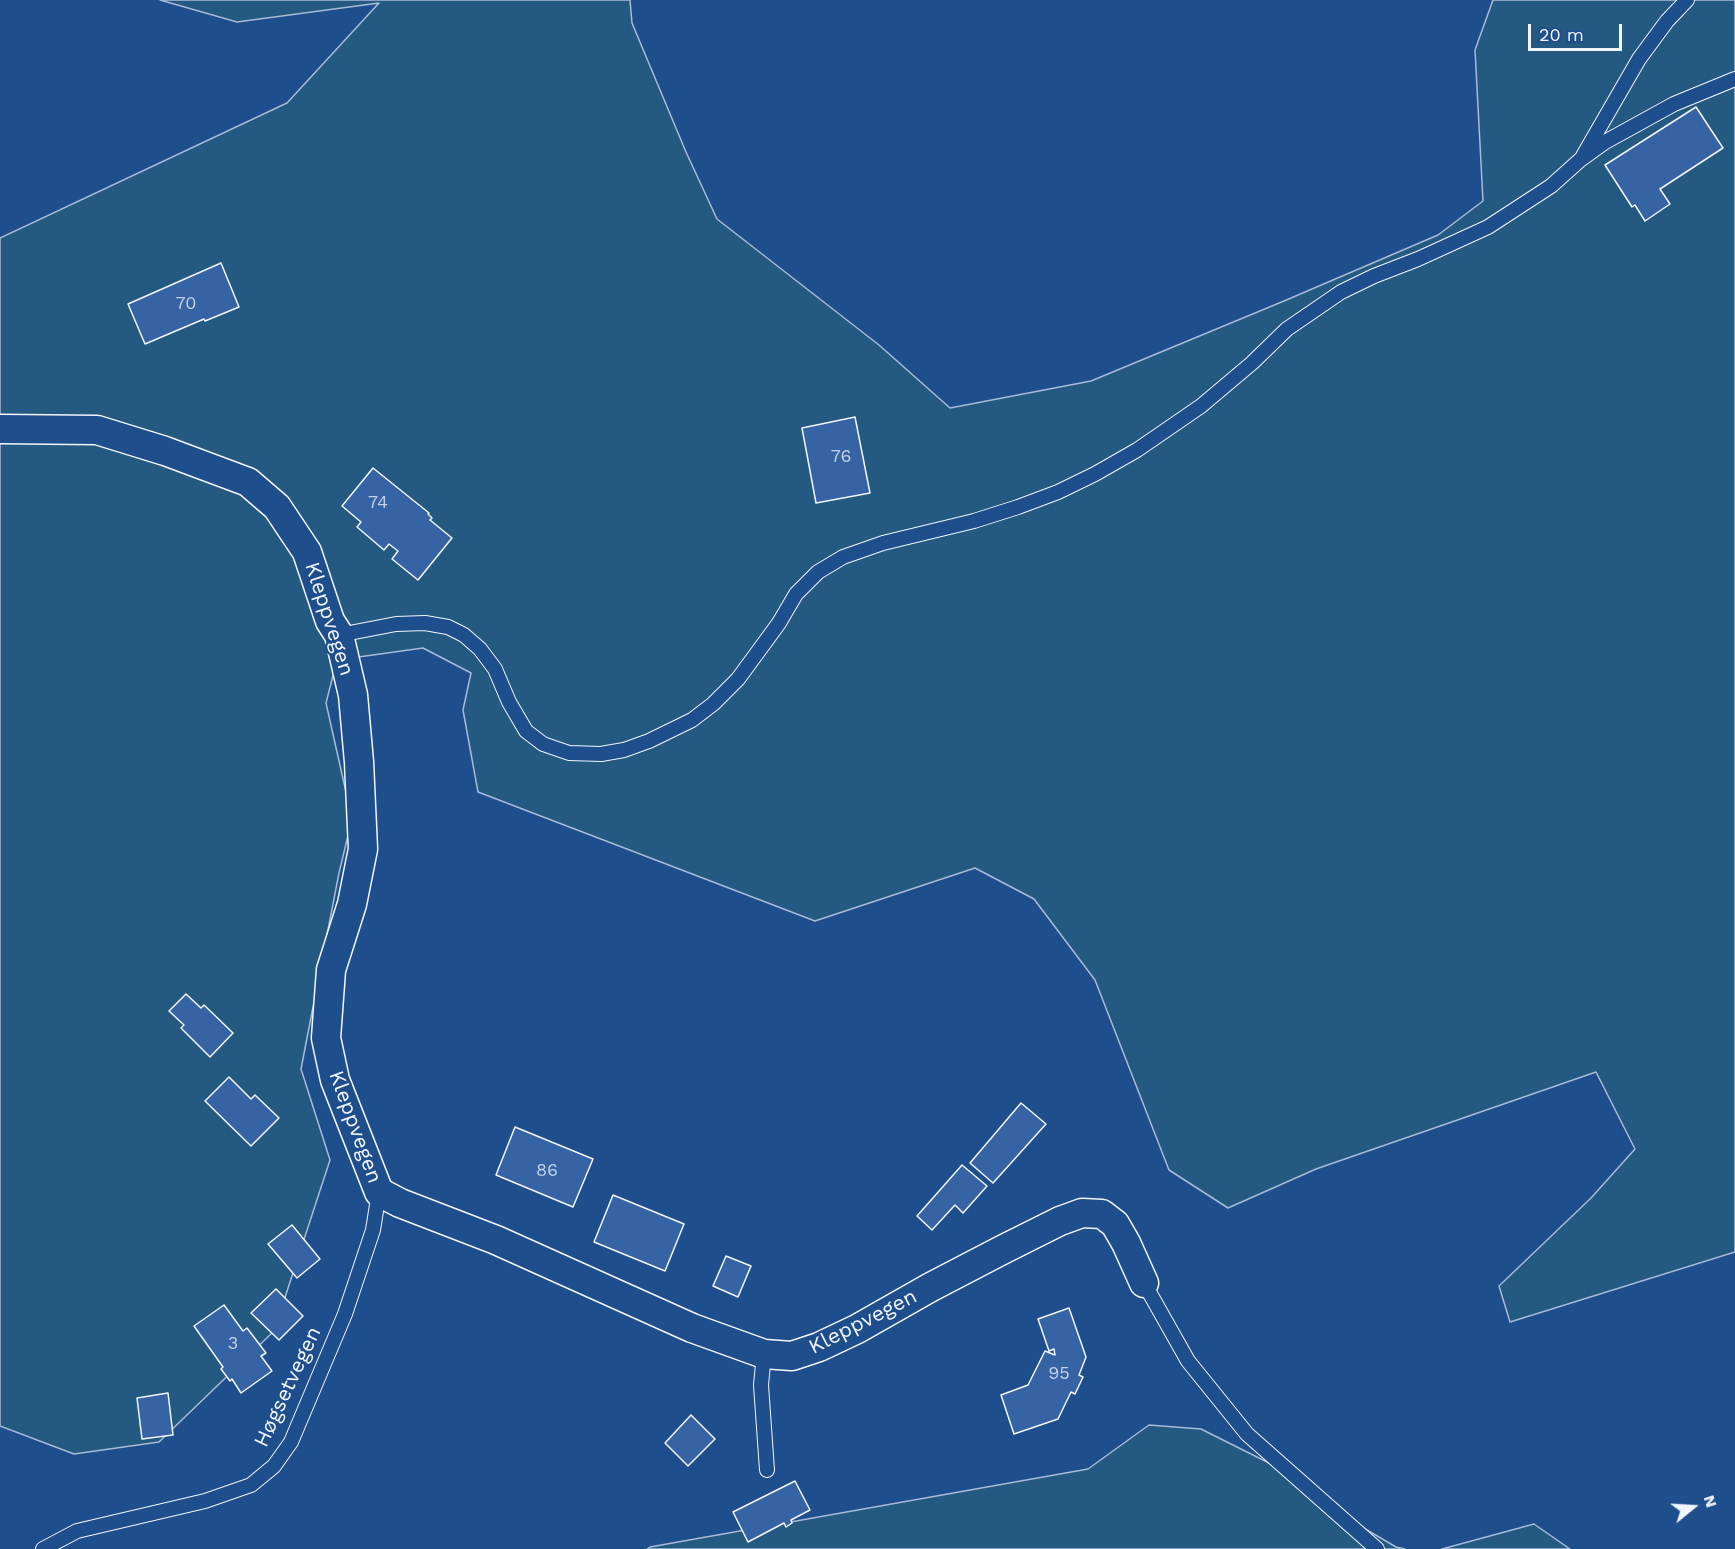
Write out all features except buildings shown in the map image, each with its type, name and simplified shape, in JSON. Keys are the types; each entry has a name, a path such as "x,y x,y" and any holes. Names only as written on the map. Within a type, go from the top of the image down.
{"street":[{"name":"Kleppvegen","path":"0,429 97,430 165,451 248,482 277,507 307,552 330,621 339,635 353,695 363,849 352,904 331,970 326,1038 335,1080 379,1192 400,1203 496,1239 692,1328 764,1354 792,1356 819,1347 857,1329 1004,1249 1060,1221 1082,1213 1102,1214 1116,1224 1144,1284"}],"lane":[{"path":"1580,160 1639,59 1667,21 1687,0"},
{"path":"339,635 396,624 425,623 448,627 464,635 480,649 495,669 526,730 543,744 569,753 602,754 624,750 649,741 692,720 722,696 738,679 779,623 796,594 818,572 843,557 883,543 974,521 1058,492 1095,474 1137,450 1201,406 1252,363 1287,329 1318,306 1374,276 1488,227 1551,186 1580,160 1605,142 1674,104 1735,79"},
{"name":"Høgsetvegen","path":"43,1549 77,1531 205,1501 251,1485 274,1466 291,1442 345,1314 374,1230 379,1192"},
{"path":"1144,1284 1188,1361 1247,1434 1377,1549"},
{"path":"764,1354 761,1385 767,1470"}],"shaded area":[{"path":"160,0 630,0 632,23 717,219 879,345 950,408 1091,381 1438,235 1483,201 1475,50 1493,0 1735,0 1735,1252 1510,1322 1499,1286 1591,1198 1635,1149 1596,1072 1316,1169 1228,1208 1169,1170 1095,980 1034,899 975,868 815,921 478,792 463,710 471,673 423,648 337,660 326,703 352,819 339,873 301,1069 330,1160 274,1331 159,1442 74,1454 0,1426 0,238 287,103 379,3 237,22"},
{"path":"1149,1425 1201,1429 1297,1477 1367,1530 1396,1547 1405,1549 647,1549 1088,1469"},
{"path":"1534,1524 1570,1549 1442,1549"}]}
